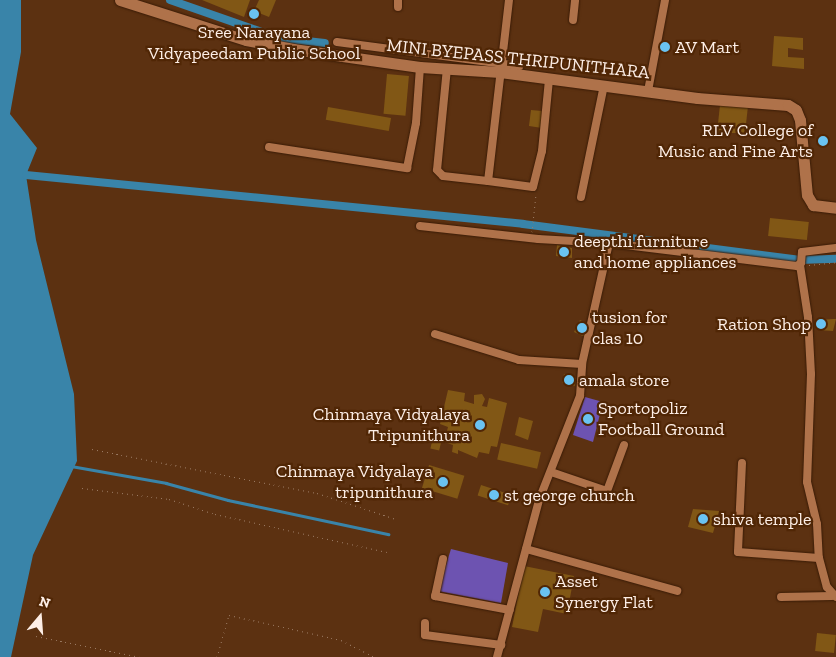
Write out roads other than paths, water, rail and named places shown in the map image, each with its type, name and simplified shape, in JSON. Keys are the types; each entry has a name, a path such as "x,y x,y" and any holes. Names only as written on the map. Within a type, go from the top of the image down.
{"main road":[{"name":"MINI BYEPASS THRIPUNITHARA","path":"120,0 246,40 420,67 443,64 501,68 549,80 792,107 801,125 807,195 813,204 836,208"}],"street":[{"path":"488,181 509,0"},
{"path":"573,20 576,0"},
{"path":"648,91 665,0"},
{"path":"337,42 443,64 437,170 443,176 533,187 537,180 549,80"},
{"path":"501,68 519,66"},
{"path":"268,147 407,168 416,123 420,67"},
{"path":"581,197 604,85"},
{"path":"420,226 538,239 608,243 801,262"},
{"path":"497,657 539,500 580,396 582,364 608,243"},
{"path":"781,597 834,596 818,558 817,524 806,469 811,374 808,317 801,262 802,252 836,248"},
{"path":"435,334 519,360 582,364"},
{"path":"551,472 607,491 624,445"},
{"path":"742,463 738,552 818,558"},
{"path":"526,548 677,590"},
{"path":"443,559 435,596 510,610"},
{"path":"426,623 425,635 500,645"}],"water":[{"path":"0,0 21,0 21,52 10,114 37,148 26,175 36,240 74,394 77,461 33,555 11,657 0,657"}],"waterway":[{"path":"170,0 279,38 325,43"},
{"path":"26,175 523,224 799,260 836,259"},
{"path":"71,466 166,483 228,500 388,534"}],"place":[{"name":"Sree Narayana Vidyapeedam Public School","path":"254,14"},
{"name":"AV Mart","path":"665,47"},
{"name":"RLV College of Music and Fine Arts","path":"823,141"},
{"name":"deepthi furniture and home appliances","path":"564,252"},
{"name":"Ration Shop","path":"821,324"},
{"name":"tusion for clas 10","path":"582,328"},
{"name":"amala store","path":"569,380"},
{"name":"Sportopoliz Football Ground","path":"588,419"},
{"name":"Chinmaya Vidyalaya Tripunithura","path":"480,425"},
{"name":"Chinmaya Vidyalaya tripunithura","path":"443,482"},
{"name":"st george church","path":"494,495"},
{"name":"shiva temple","path":"703,519"},
{"name":"Asset Synergy Flat","path":"545,592"}]}
